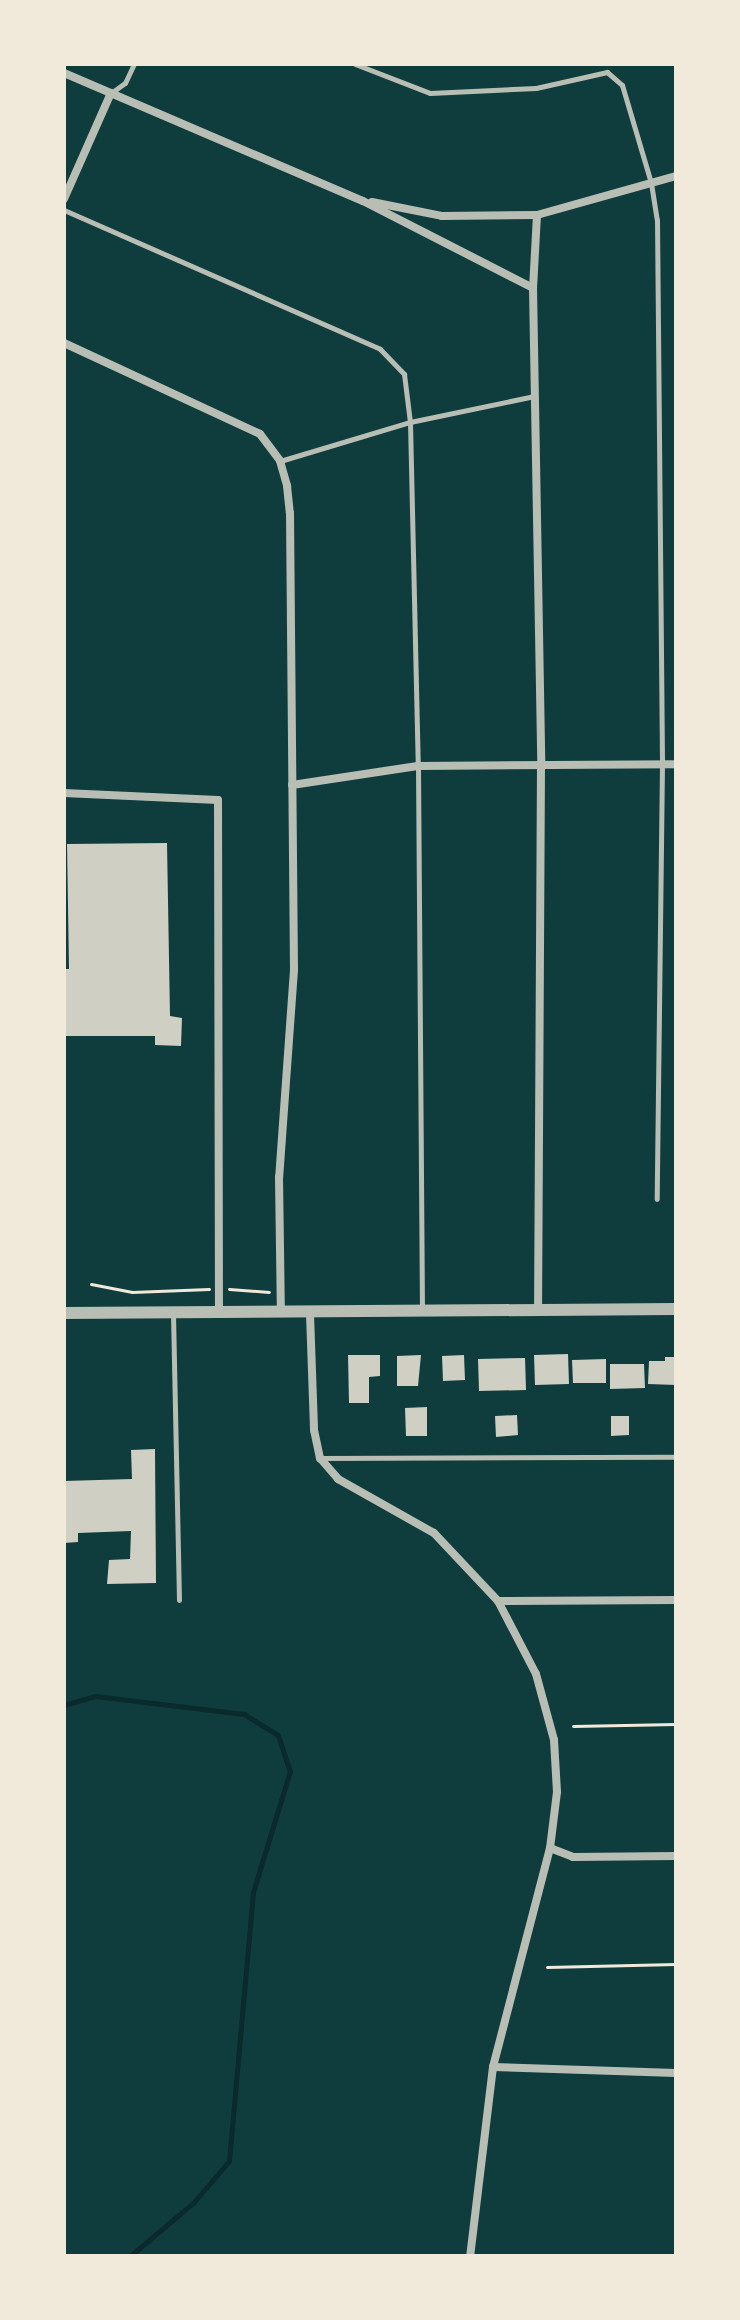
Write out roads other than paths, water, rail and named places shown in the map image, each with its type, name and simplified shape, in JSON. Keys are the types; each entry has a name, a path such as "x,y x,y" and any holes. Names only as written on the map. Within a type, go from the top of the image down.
{"street":[{"path":"64,73 363,201 533,288"},
{"path":"64,199 111,93"},
{"path":"363,201 442,216 537,215 676,176"},
{"path":"537,215 533,288 541,765 538,1311"},
{"path":"64,343 244,424 260,434 280,461 290,513 294,970 279,1177 281,1313"},
{"path":"292,785 418,766 676,764"},
{"path":"64,793 218,800 219,1313"},
{"path":"64,1313 310,1314 676,1309"},
{"path":"310,1314 314,1430 320,1458 338,1479 434,1533 498,1601 536,1674 549,1715 557,1792 550,1848 493,2067 470,2256"},
{"path":"498,1601 676,1600"},
{"path":"550,1848 573,1857 676,1856"},
{"path":"493,2067 676,2073"}],"lane":[{"path":"111,93 125,83 134,64"},
{"path":"355,64 419,92 430,93 536,88 607,72 622,85 651,183 657,220 662,764 657,1199"},
{"path":"64,210 380,349 404,374 410,422 418,766 422,1313"},
{"path":"280,461 410,422 534,396"},
{"path":"173,1313 179,1600"},
{"path":"320,1458 676,1457"}],"waterway":[{"path":"64,1705 95,1696 244,1714 278,1735 290,1771 253,1892 229,2161 194,2202 130,2256"}]}
